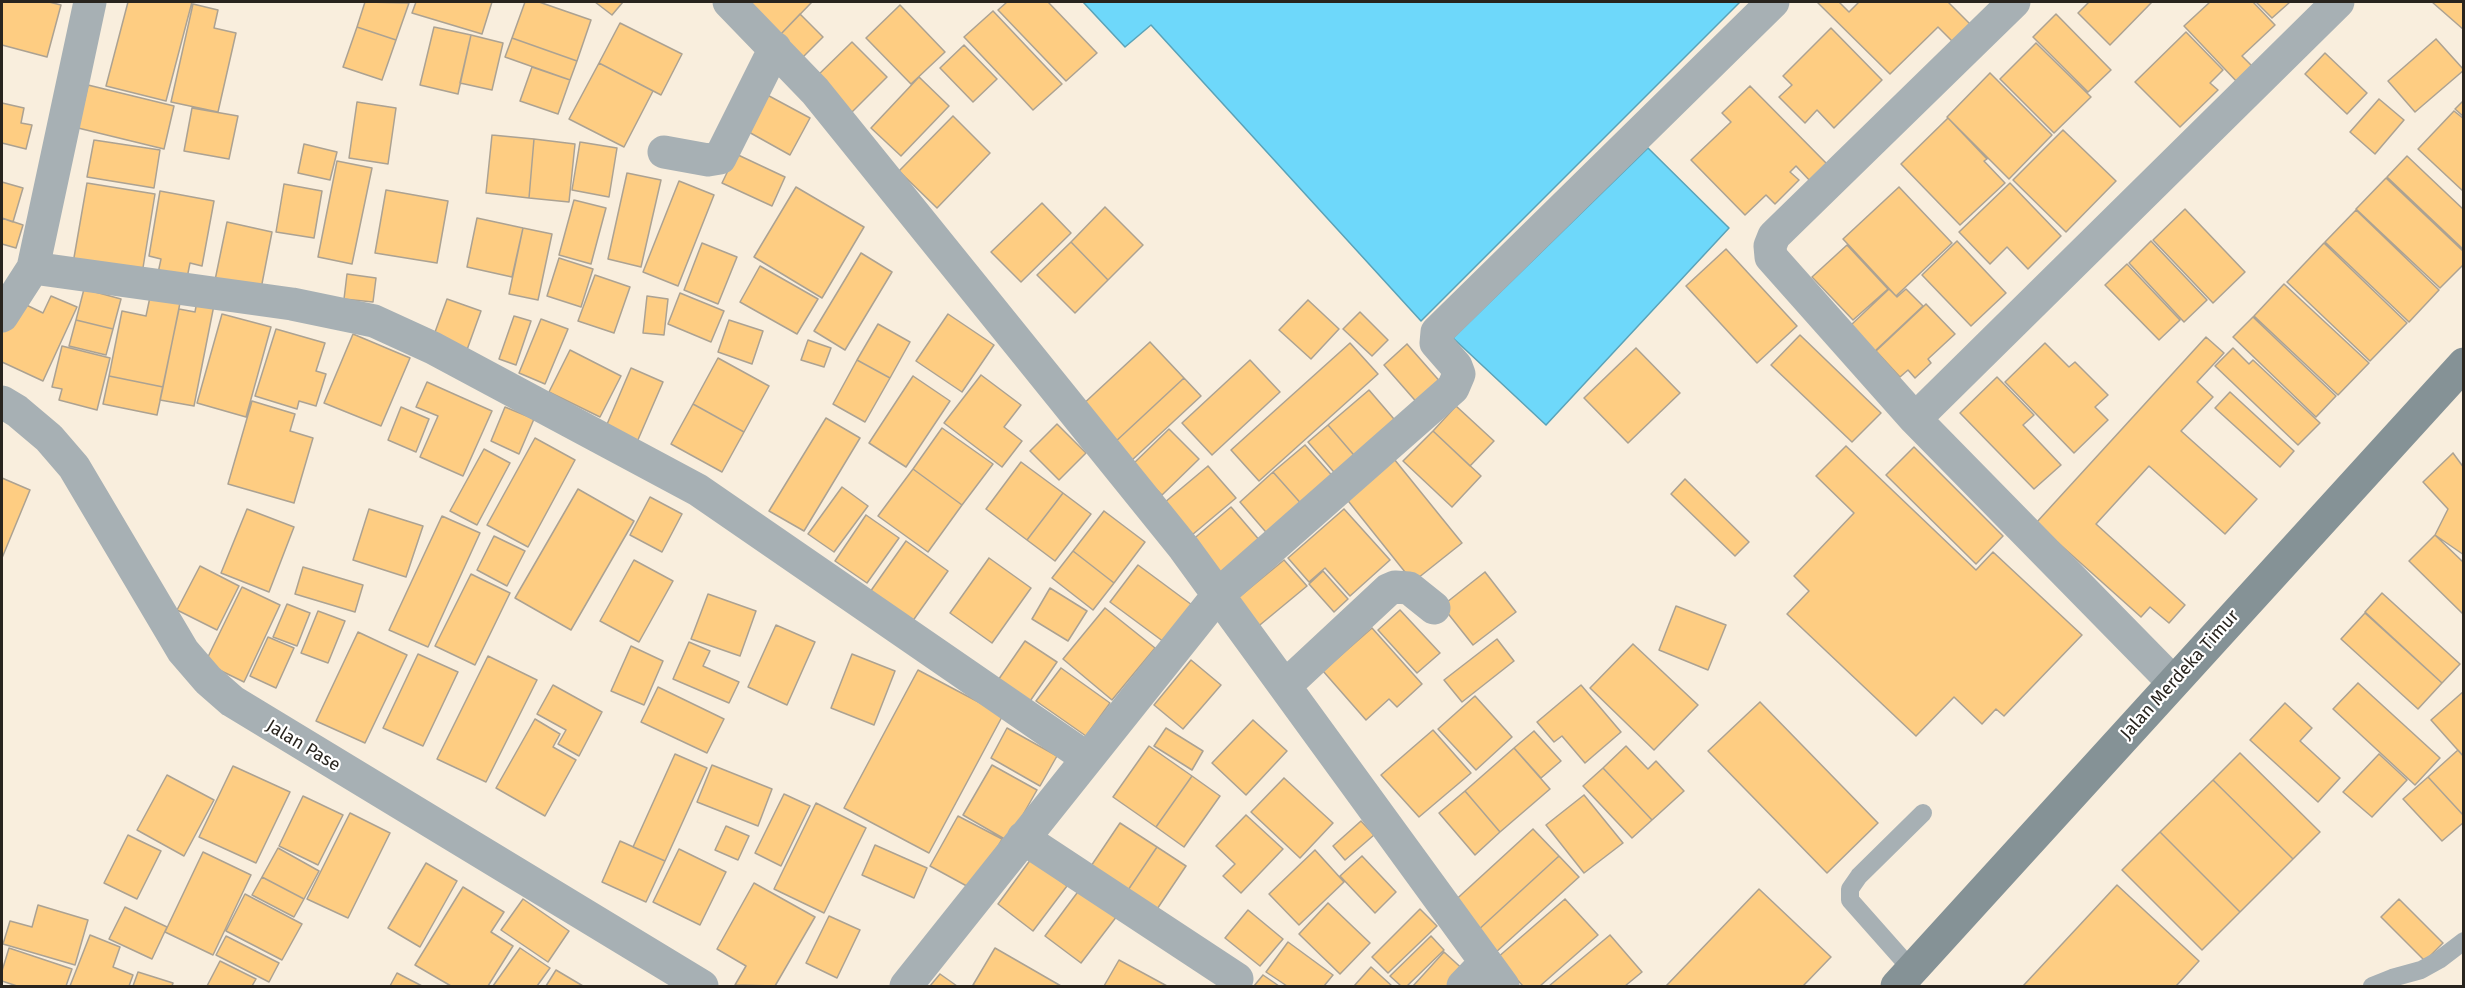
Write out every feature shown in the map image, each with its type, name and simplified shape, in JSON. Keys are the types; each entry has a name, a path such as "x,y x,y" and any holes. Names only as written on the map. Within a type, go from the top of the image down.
{"main road":[{"name":"Jalan Merdeka Timur","path":"1905,978 2173,682 2459,377"}],"street":[{"path":"2,316 33,268 90,2"},
{"path":"729,2 816,91 1219,594 1494,975 1463,987"},
{"path":"906,987 1219,594 1453,387 1459,374 1456,366 1437,343 1437,332 1773,2"},
{"path":"2014,2 1774,236 1770,246 1771,257 1915,419 2173,682"},
{"path":"1915,419 2338,2"},
{"path":"664,152 708,160 720,158 775,48"},
{"path":"33,268 292,304 374,321 433,348 698,490 1087,758"},
{"name":"Jalan Pase","path":"2,402 17,411 49,438 74,467 183,651 208,680 232,701 702,987"},
{"path":"1285,686 1395,587 1408,588 1434,609"},
{"path":"1023,838 1237,979"}],"lane":[{"path":"1905,978 1850,900 1850,889 1859,876 1923,813"},
{"path":"2372,987 2392,978 2421,970 2439,960 2463,941"}],"water":[{"path":"1083,2 1740,2 1421,321 1151,25 1125,47"},
{"path":"1648,148 1729,228 1546,425 1453,338"}],"building":[{"path":"2,2 49,2 61,5 47,57 2,45"},
{"path":"128,2 192,2 166,101 106,86"},
{"path":"365,2 409,3 396,40 357,27"},
{"path":"416,2 492,2 482,34 412,13"},
{"path":"525,2 539,2 591,20 577,61 512,38"},
{"path":"595,2 623,2 612,15"},
{"path":"753,2 812,2 779,36 748,6"},
{"path":"1007,2 1048,2 1097,53 1066,81 998,10"},
{"path":"1817,2 1839,2 1849,12 1859,2 1948,2 1971,25 1954,43 1938,27 1890,74"},
{"path":"2089,2 2152,2 2110,45 2078,13"},
{"path":"2210,2 2253,2 2275,25 2242,56 2255,69 2239,84 2184,26"},
{"path":"2256,2 2290,2 2272,18"},
{"path":"2432,2 2464,2 2464,30"},
{"path":"193,4 218,10 214,28 236,33 218,112 171,102"},
{"path":"900,5 945,52 911,84 866,38"},
{"path":"993,11 1062,84 1033,110 964,37"},
{"path":"800,14 823,37 802,58 779,36"},
{"path":"2056,14 2111,70 2088,92 2033,37"},
{"path":"620,23 682,54 661,95 599,63"},
{"path":"357,27 396,40 382,80 343,67"},
{"path":"434,27 471,35 458,94 420,85"},
{"path":"1831,28 1882,80 1834,128 1817,110 1805,123 1779,97 1792,85 1783,76"},
{"path":"2186,32 2223,70 2210,83 2218,90 2180,127 2135,82"},
{"path":"471,35 503,43 492,90 460,83"},
{"path":"512,38 577,61 570,80 505,57"},
{"path":"2436,39 2464,70 2415,112 2388,81"},
{"path":"852,42 887,77 850,114 815,78"},
{"path":"2036,43 2091,97 2054,133 2000,79"},
{"path":"964,45 997,79 973,102 940,68"},
{"path":"2325,53 2367,93 2347,114 2305,74"},
{"path":"599,63 653,91 624,147 569,119"},
{"path":"532,67 570,80 558,114 520,101"},
{"path":"1990,73 2052,135 2009,179 1947,117"},
{"path":"919,77 949,106 901,156 871,128"},
{"path":"88,85 174,106 164,149 78,128"},
{"path":"1750,86 1829,166 1812,183 1796,166 1790,172 1799,180 1775,204 1766,195 1745,215 1691,160 1731,122 1722,113"},
{"path":"758,90 810,118 790,155 738,126"},
{"path":"2379,99 2404,120 2375,154 2350,132"},
{"path":"2464,100 2464,117 2455,109"},
{"path":"357,102 396,108 388,164 349,158"},
{"path":"2,103 24,108 21,123 32,125 26,149 2,143"},
{"path":"192,108 238,116 229,159 184,151"},
{"path":"2454,111 2464,119 2464,192 2418,149"},
{"path":"953,116 990,153 937,208 899,171"},
{"path":"1948,118 1987,159 1984,161 2005,183 1960,225 1901,164"},
{"path":"2063,130 2116,181 2066,232 2013,180"},
{"path":"492,135 534,139 529,198 486,193"},
{"path":"534,139 575,144 569,202 529,198"},
{"path":"94,140 160,150 154,188 87,177"},
{"path":"580,142 617,148 609,197 572,190"},
{"path":"304,144 337,152 330,180 298,173"},
{"path":"736,154 785,177 772,206 722,183"},
{"path":"2407,156 2464,210 2464,250 2387,177"},
{"path":"337,161 372,168 352,264 318,257"},
{"path":"627,173 661,180 641,267 608,259"},
{"path":"2386,178 2464,252 2464,264 2440,288 2356,209"},
{"path":"679,181 714,195 678,286 643,272"},
{"path":"2,182 23,188 13,222 2,218"},
{"path":"87,183 155,194 141,280 72,269"},
{"path":"2010,183 2061,236 2028,269 2007,247 1990,264 1959,232"},
{"path":"284,184 322,191 314,238 276,232"},
{"path":"796,187 864,227 822,298 754,257"},
{"path":"1899,187 1952,243 1896,296 1843,239"},
{"path":"386,190 448,201 437,263 375,253"},
{"path":"160,191 214,201 202,266 190,263 187,278 158,273 161,259 149,256"},
{"path":"574,200 606,208 591,264 559,255"},
{"path":"1042,203 1071,233 1021,282 991,252"},
{"path":"1105,207 1143,245 1108,280 1071,242"},
{"path":"2185,209 2245,272 2213,303 2153,240"},
{"path":"2356,210 2439,290 2409,322 2325,242"},
{"path":"2,218 23,225 16,248 2,244"},
{"path":"477,218 523,228 512,277 467,267"},
{"path":"227,222 272,232 260,294 214,285"},
{"path":"523,228 552,234 538,300 509,294"},
{"path":"1957,241 2006,293 1971,326 1922,275"},
{"path":"2151,241 2207,300 2184,322 2129,263"},
{"path":"1071,242 1108,280 1075,313 1037,275"},
{"path":"702,243 737,257 718,304 684,290"},
{"path":"2324,243 2407,323 2370,361 2287,282"},
{"path":"1847,245 1888,289 1853,320 1812,277"},
{"path":"1726,249 1797,326 1757,363 1686,286"},
{"path":"861,253 892,272 845,350 814,331"},
{"path":"559,258 593,269 581,307 547,296"},
{"path":"2127,264 2180,320 2159,340 2105,285"},
{"path":"760,266 818,299 797,334 740,302"},
{"path":"347,274 376,278 373,302 344,299"},
{"path":"595,275 630,287 614,333 578,321"},
{"path":"2284,284 2369,363 2338,395 2254,316"},
{"path":"84,289 121,299 113,329 76,320"},
{"path":"1889,289 1897,297 1906,289 1923,306 1875,351 1851,325"},
{"path":"680,293 724,311 711,342 668,324"},
{"path":"51,296 77,307 43,381 2,362 2,331 16,300 43,313"},
{"path":"647,296 668,299 664,335 643,333"},
{"path":"150,297 180,303 163,387 109,376 122,311 146,316"},
{"path":"447,299 481,311 464,358 430,346"},
{"path":"1308,300 1339,329 1311,359 1279,330"},
{"path":"197,301 214,305 194,406 160,400 179,309 195,312"},
{"path":"1926,304 1955,334 1928,359 1931,363 1915,378 1908,370 1900,377 1876,351"},
{"path":"1360,312 1388,340 1372,356 1343,329"},
{"path":"222,314 271,327 246,417 197,403"},
{"path":"948,314 994,345 962,392 916,361"},
{"path":"514,316 531,321 516,365 499,359"},
{"path":"2253,317 2336,396 2316,417 2233,337"},
{"path":"541,319 568,329 545,384 519,373"},
{"path":"76,320 113,329 106,355 69,346"},
{"path":"729,320 763,331 752,364 718,352"},
{"path":"878,324 910,342 890,378 857,360"},
{"path":"276,329 325,343 316,371 326,374 316,406 299,401 297,409 255,396"},
{"path":"353,334 410,358 381,426 324,403"},
{"path":"1800,335 1881,413 1852,442 1771,365"},
{"path":"2206,337 2224,353 2197,382 2213,397 2181,431 2257,499 2225,534 2149,466 2096,524 2185,605 2169,623 2150,607 2141,617 2036,523"},
{"path":"808,340 831,348 824,367 801,360"},
{"path":"1150,342 1184,378 1114,443 1080,407"},
{"path":"1350,343 1378,374 1259,481 1231,450"},
{"path":"2045,343 2069,367 2075,362 2108,395 2095,407 2108,420 2074,453 2005,382"},
{"path":"1407,344 1443,385 1420,406 1384,365"},
{"path":"62,346 110,358 97,410 59,400 62,389 52,387"},
{"path":"1636,348 1680,393 1628,443 1584,398"},
{"path":"2233,348 2249,364 2253,360 2320,423 2298,445 2215,366"},
{"path":"570,350 621,376 600,417 549,392"},
{"path":"718,358 769,386 744,432 693,404"},
{"path":"857,360 890,378 865,422 833,404"},
{"path":"1250,360 1280,392 1212,455 1182,423"},
{"path":"631,368 663,382 637,442 605,429"},
{"path":"981,375 1021,405 1004,427 1022,441 1002,467 944,423"},
{"path":"109,376 163,387 157,415 103,404"},
{"path":"913,376 950,401 906,467 869,443"},
{"path":"1997,377 2034,415 2023,425 2061,465 2034,489 1960,413"},
{"path":"1184,378 1201,396 1131,461 1114,443"},
{"path":"427,382 492,411 463,476 420,457 438,416 416,407"},
{"path":"1369,390 1400,426 1359,461 1328,425"},
{"path":"2230,392 2294,451 2280,467 2215,408"},
{"path":"252,401 295,414 290,431 313,438 294,503 228,484"},
{"path":"693,404 744,432 722,472 671,444"},
{"path":"1456,406 1494,441 1470,466 1433,431"},
{"path":"401,407 429,419 416,452 388,440"},
{"path":"505,407 534,419 519,454 491,441"},
{"path":"826,418 860,438 804,531 769,511"},
{"path":"1057,424 1086,453 1059,480 1030,451"},
{"path":"1328,425 1359,461 1339,478 1308,442"},
{"path":"942,428 993,464 962,505 913,469"},
{"path":"1169,429 1199,459 1162,495 1132,465"},
{"path":"1433,431 1481,476 1452,507 1403,461"},
{"path":"535,438 575,460 528,547 487,525"},
{"path":"1305,445 1336,480 1305,508 1273,472"},
{"path":"1846,446 1976,570 1993,552 2082,635 2004,716 1996,709 1982,724 1954,697 1916,736 1787,614 1809,591 1794,576 1854,513 1816,476"},
{"path":"1914,447 2003,536 1976,564 1886,475"},
{"path":"484,449 510,463 477,525 450,511"},
{"path":"2453,453 2464,468 2464,555 2435,535 2448,509 2423,482"},
{"path":"1390,454 1462,543 1413,582 1341,492"},
{"path":"1021,462 1063,493 1027,540 986,509"},
{"path":"1208,466 1236,498 1186,540 1158,508"},
{"path":"913,469 962,505 928,552 878,516"},
{"path":"1273,472 1305,508 1271,538 1240,502"},
{"path":"2,478 30,490 2,558"},
{"path":"1685,479 1749,542 1735,556 1671,494"},
{"path":"842,487 868,506 834,552 808,534"},
{"path":"578,489 634,521 571,630 515,598"},
{"path":"1063,493 1091,514 1055,561 1027,540"},
{"path":"650,497 682,514 662,552 630,535"},
{"path":"1231,507 1267,549 1226,584 1190,542"},
{"path":"247,509 294,527 269,592 221,573"},
{"path":"369,509 423,526 406,577 353,560"},
{"path":"1344,509 1390,560 1350,596 1325,568 1309,582 1288,558"},
{"path":"1104,511 1145,542 1114,583 1073,551"},
{"path":"866,515 899,538 867,583 835,561"},
{"path":"442,516 480,533 428,647 389,630"},
{"path":"2435,535 2464,563 2464,615 2409,561"},
{"path":"494,536 525,551 507,586 477,570"},
{"path":"906,541 948,571 912,622 870,592"},
{"path":"1073,551 1114,583 1093,610 1052,578"},
{"path":"989,558 1031,588 992,643 950,613"},
{"path":"634,560 673,581 639,642 600,621"},
{"path":"1284,560 1307,586 1255,629 1233,602"},
{"path":"1138,565 1192,605 1164,642 1110,602"},
{"path":"200,566 239,586 217,630 177,610"},
{"path":"303,567 363,585 355,612 295,594"},
{"path":"1323,571 1348,599 1334,612 1309,584"},
{"path":"1485,572 1516,612 1473,645 1442,606"},
{"path":"471,574 510,593 475,665 435,646"},
{"path":"242,587 280,605 244,682 205,663"},
{"path":"1050,588 1087,611 1068,641 1032,619"},
{"path":"2382,593 2460,664 2442,683 2365,612"},
{"path":"708,594 756,611 740,656 691,639"},
{"path":"287,604 310,613 297,646 273,637"},
{"path":"1676,606 1726,625 1708,670 1659,650"},
{"path":"1105,608 1155,648 1112,700 1063,659"},
{"path":"1400,610 1440,653 1417,673 1378,630"},
{"path":"318,611 345,621 328,663 301,653"},
{"path":"2365,613 2442,683 2418,709 2341,639"},
{"path":"776,625 815,642 787,705 748,687"},
{"path":"1372,628 1422,684 1397,707 1389,699 1366,720 1323,671"},
{"path":"358,632 407,655 365,743 316,721"},
{"path":"268,637 294,648 276,688 250,676"},
{"path":"1497,639 1514,661 1462,702 1444,680"},
{"path":"1025,641 1057,662 1026,707 994,686"},
{"path":"689,642 710,651 703,666 739,682 729,703 673,679"},
{"path":"1633,644 1698,705 1654,750 1590,688"},
{"path":"631,646 663,661 644,705 611,691"},
{"path":"418,654 458,672 423,746 383,728"},
{"path":"852,654 895,671 874,725 831,708"},
{"path":"488,656 537,680 486,782 437,759"},
{"path":"1191,660 1221,685 1183,729 1154,705"},
{"path":"1061,668 1110,703 1086,736 1036,701"},
{"path":"918,670 1003,715 929,853 844,808"},
{"path":"2358,683 2440,758 2415,785 2333,709"},
{"path":"553,685 602,712 579,756 558,744 566,730 537,714"},
{"path":"1581,685 1621,732 1585,763 1562,736 1554,742 1537,722"},
{"path":"658,687 724,719 707,753 641,722"},
{"path":"2464,691 2464,757 2431,720"},
{"path":"1475,696 1512,737 1476,770 1438,729"},
{"path":"1760,702 1878,823 1827,873 1708,751"},
{"path":"2285,703 2312,728 2300,741 2340,778 2318,802 2250,740"},
{"path":"535,719 560,734 553,747 576,760 545,816 496,788"},
{"path":"1253,720 1287,751 1246,795 1212,763"},
{"path":"1007,728 1057,756 1040,786 991,758"},
{"path":"1166,728 1203,751 1192,770 1154,746"},
{"path":"1433,730 1471,773 1419,817 1381,775"},
{"path":"1534,731 1561,761 1541,778 1514,748"},
{"path":"1149,746 1192,776 1156,827 1113,797"},
{"path":"1626,746 1648,769 1656,761 1684,791 1652,820 1603,768"},
{"path":"1514,748 1550,789 1500,832 1465,791"},
{"path":"2458,750 2464,757 2464,816 2428,777"},
{"path":"2240,753 2320,832 2293,859 2213,780"},
{"path":"675,754 707,768 665,861 633,847"},
{"path":"2379,754 2407,780 2372,817 2343,792"},
{"path":"712,765 772,789 758,826 697,802"},
{"path":"992,765 1037,790 1008,841 963,815"},
{"path":"233,766 290,792 256,863 199,837"},
{"path":"1603,768 1652,820 1632,838 1583,786"},
{"path":"167,775 214,800 184,856 137,830"},
{"path":"1192,776 1220,796 1184,847 1156,827"},
{"path":"2428,777 2464,816 2464,822 2442,841 2403,799"},
{"path":"1284,778 1333,823 1300,858 1251,812"},
{"path":"2213,780 2293,859 2240,912 2160,832"},
{"path":"1465,791 1500,832 1475,855 1439,813"},
{"path":"784,794 810,806 781,866 755,853"},
{"path":"1584,795 1623,843 1584,873 1546,825"},
{"path":"303,796 343,815 318,865 279,846"},
{"path":"816,803 866,828 824,913 774,889"},
{"path":"350,813 390,833 348,918 307,899"},
{"path":"1246,815 1283,849 1241,893 1223,876 1235,864 1216,846"},
{"path":"958,816 1002,839 974,890 930,866"},
{"path":"1361,821 1374,835 1345,860 1333,846"},
{"path":"1120,823 1157,847 1122,899 1085,875"},
{"path":"726,826 749,836 738,860 715,850"},
{"path":"1533,829 1559,856 1476,932 1450,905"},
{"path":"2160,832 2240,912 2202,950 2122,870"},
{"path":"128,835 161,851 137,899 104,883"},
{"path":"620,841 665,861 646,902 602,882"},
{"path":"875,845 927,868 914,898 862,875"},
{"path":"1157,847 1186,866 1151,918 1122,899"},
{"path":"278,848 319,871 304,899 262,877"},
{"path":"679,849 726,872 700,925 653,902"},
{"path":"1315,850 1344,882 1299,925 1269,894"},
{"path":"203,852 251,875 213,955 165,932"},
{"path":"1362,856 1396,892 1375,913 1340,876"},
{"path":"1559,856 1579,877 1495,953 1476,932"},
{"path":"1031,859 1067,886 1033,931 998,904"},
{"path":"426,863 457,881 420,947 388,928"},
{"path":"262,877 304,899 294,917 252,895"},
{"path":"754,883 815,917 775,986 735,985 746,966 717,949"},
{"path":"2117,885 2199,961 2176,986 2023,986"},
{"path":"463,887 504,912 491,932 513,946 488,986 451,986 415,965"},
{"path":"1080,889 1117,916 1081,963 1045,936"},
{"path":"1759,889 1831,957 1803,986 1666,986"},
{"path":"245,894 302,924 282,960 226,931"},
{"path":"523,899 569,931 548,962 501,930"},
{"path":"1565,899 1598,935 1540,986 1523,986 1497,958"},
{"path":"2399,899 2443,943 2425,961 2381,917"},
{"path":"1328,903 1370,943 1340,974 1299,934"},
{"path":"38,905 88,920 75,965 3,944 10,921 32,927"},
{"path":"125,907 167,927 152,959 109,939"},
{"path":"1420,909 1437,926 1388,973 1372,957"},
{"path":"1248,910 1283,939 1260,966 1225,938"},
{"path":"829,916 860,930 837,978 806,963"},
{"path":"90,935 120,947 113,967 133,975 129,986 70,986"},
{"path":"1610,935 1642,972 1625,986 1549,986"},
{"path":"226,936 279,963 269,982 216,955"},
{"path":"1431,936 1444,950 1407,986 1401,986 1390,976"},
{"path":"1288,942 1333,975 1324,986 1287,986 1266,972"},
{"path":"9,948 72,969 66,986 17,986 2,981 2,971"},
{"path":"520,948 550,968 537,986 493,986"},
{"path":"995,948 1061,986 973,985"},
{"path":"1444,952 1467,973 1454,986 1413,986"},
{"path":"1119,960 1167,986 1104,986"},
{"path":"220,961 256,979 252,986 207,986"},
{"path":"1371,967 1392,986 1354,986"},
{"path":"556,970 583,986 546,986"},
{"path":"138,972 173,983 172,986 133,986"},
{"path":"397,973 422,986 390,986"},
{"path":"940,974 957,986 930,986"},
{"path":"1263,975 1279,986 1254,986"}]}
